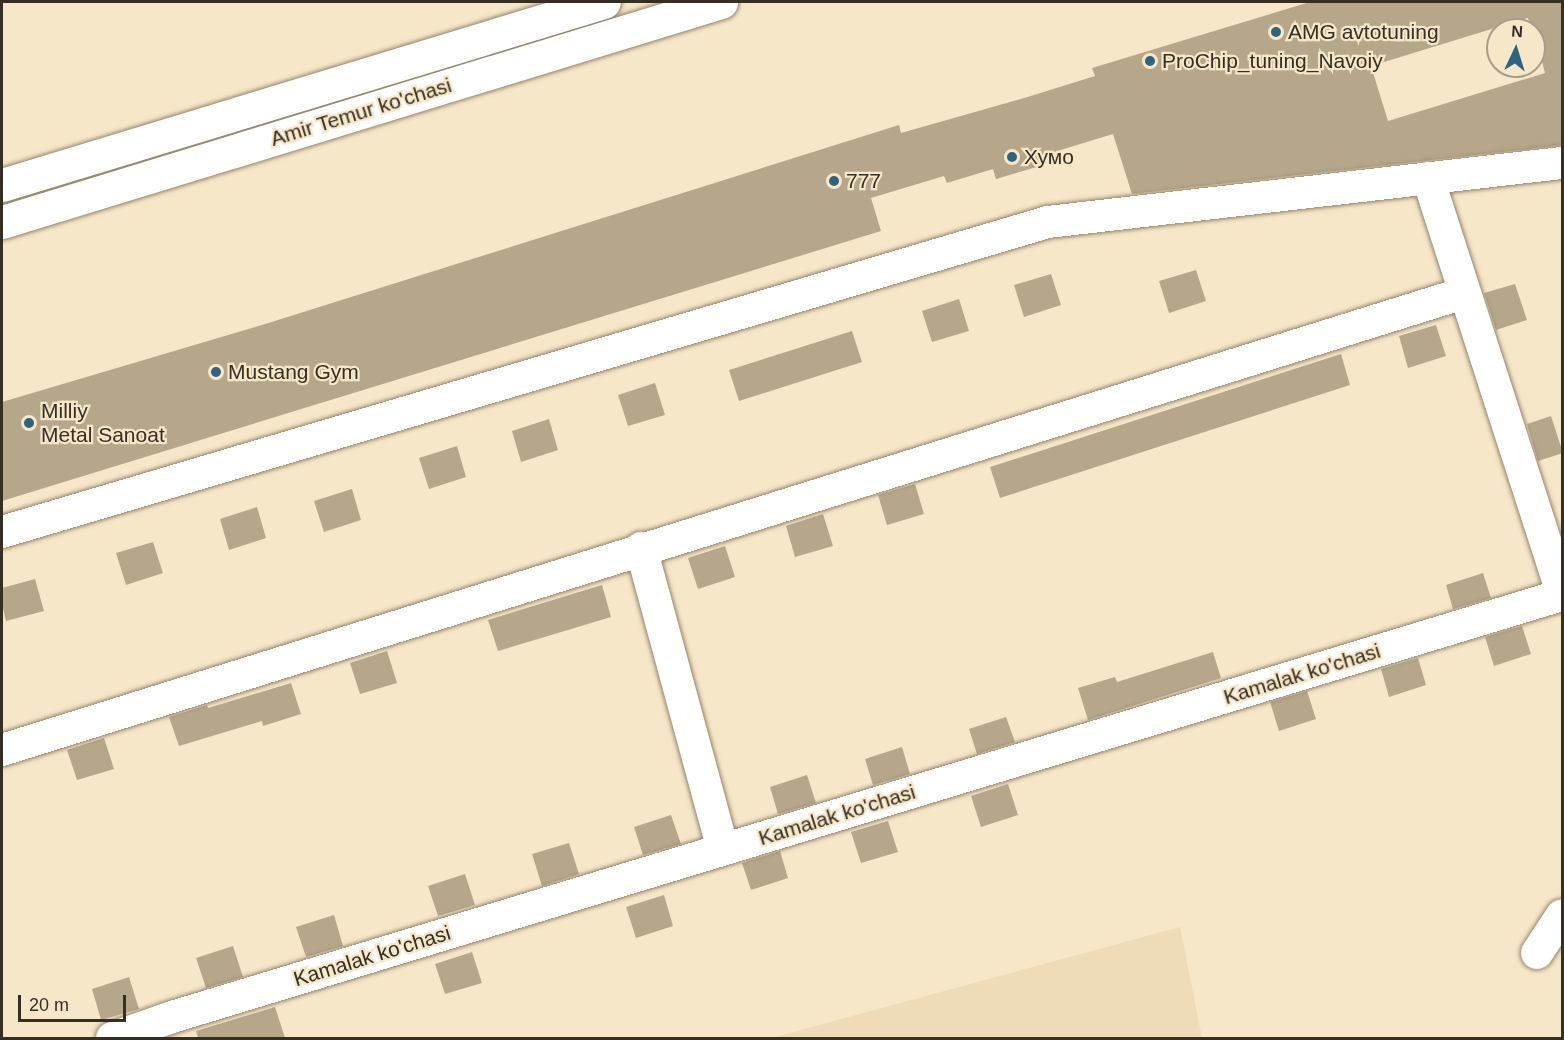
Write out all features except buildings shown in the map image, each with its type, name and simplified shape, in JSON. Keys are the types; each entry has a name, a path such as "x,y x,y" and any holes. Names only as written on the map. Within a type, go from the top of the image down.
{"street":[{"name":"Amir Temur ko'chasi","path":"2,185 604,2"},
{"name":"Amir Temur ko'chasi","path":"2,222 721,2"},
{"path":"2,532 1048,222 1563,163"},
{"path":"1428,178 1563,593"},
{"path":"2,750 641,548 1464,293"},
{"path":"641,548 723,849"},
{"name":"Kamalak ko'chasi","path":"112,1038 172,1017 1563,593"},
{"path":"1538,953 1563,915"}],"shaded area":[{"path":"1180,927 1202,1038 771,1038"}],"place":[{"name":"AMG avtotuning","path":"1276,32"},
{"name":"ProChip_tuning_Navoiy","path":"1150,61"},
{"name":"Хумо","path":"1012,157"},
{"name":"777","path":"834,181"},
{"name":"Mustang Gym","path":"216,372"},
{"name":"Milliy Metal Sanoat","path":"29,423"}]}
